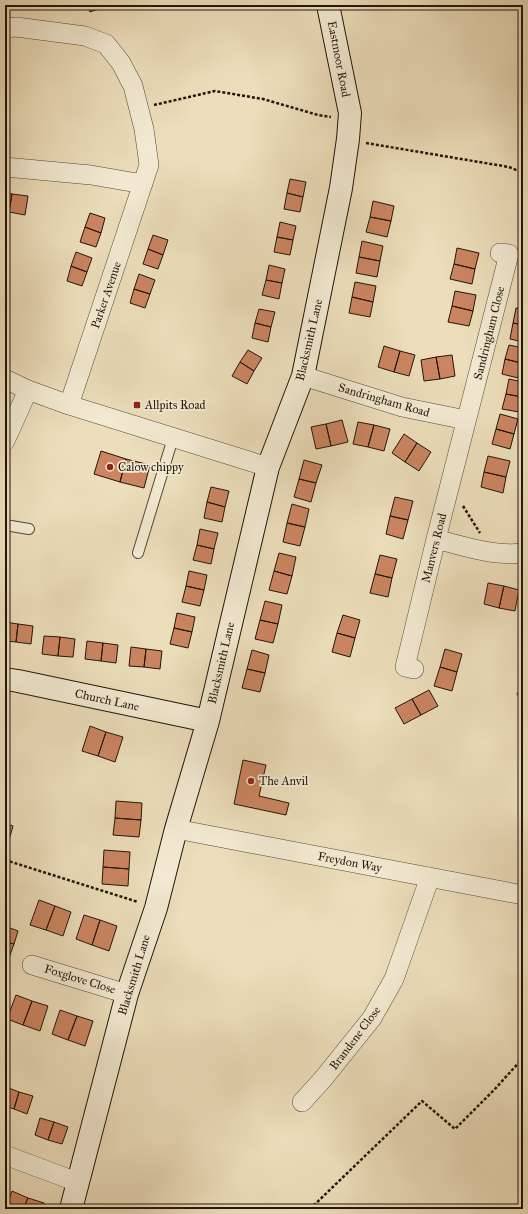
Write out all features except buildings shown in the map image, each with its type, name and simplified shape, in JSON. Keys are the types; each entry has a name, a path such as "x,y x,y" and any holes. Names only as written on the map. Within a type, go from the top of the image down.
{"street":[{"name":"Eastmoor Road","path":"328,5 349,124"},
{"name":"Parker Avenue","path":"5,28 16,27 85,36 106,44 120,63 133,86 144,129 149,165 69,405"},
{"name":"Blacksmith Lane","path":"71,1209 127,994 156,908 176,829 208,721 268,467 302,376 340,188 349,124"},
{"path":"5,168 91,175 143,184"},
{"name":"Sandringham Close","path":"466,420 509,254 500,253"},
{"name":"Sandringham Road","path":"302,376 402,407 466,420"},
{"path":"5,379 28,390 69,405 268,467"},
{"path":"5,441 28,390"},
{"name":"Manvers Road","path":"405,666 466,420"},
{"path":"436,539 468,548 492,552 512,555 523,553"},
{"name":"Church Lane","path":"5,679 208,721"},
{"name":"Freydon Way","path":"176,829 523,895"},
{"name":"Brandene Close","path":"302,1102 324,1080 372,1018 394,979 430,877"},
{"name":"Foxglove Close","path":"32,965 127,994"},
{"path":"5,1155 77,1182"}],"lane":[{"path":"138,552 173,438"},
{"path":"5,525 30,529"}],"path":[{"path":"138,108 215,91 263,99 509,167 523,173"},
{"path":"450,485 492,552"},
{"path":"5,860 156,908"},
{"path":"310,1209 422,1101 455,1129 523,1058"}],"waterway":[{"path":"519,694 523,691"}],"place":[{"name":"Allpits Road","path":"137,405"},
{"name":"Calow chippy","path":"110,467"},
{"name":"The Anvil","path":"251,781"}]}
